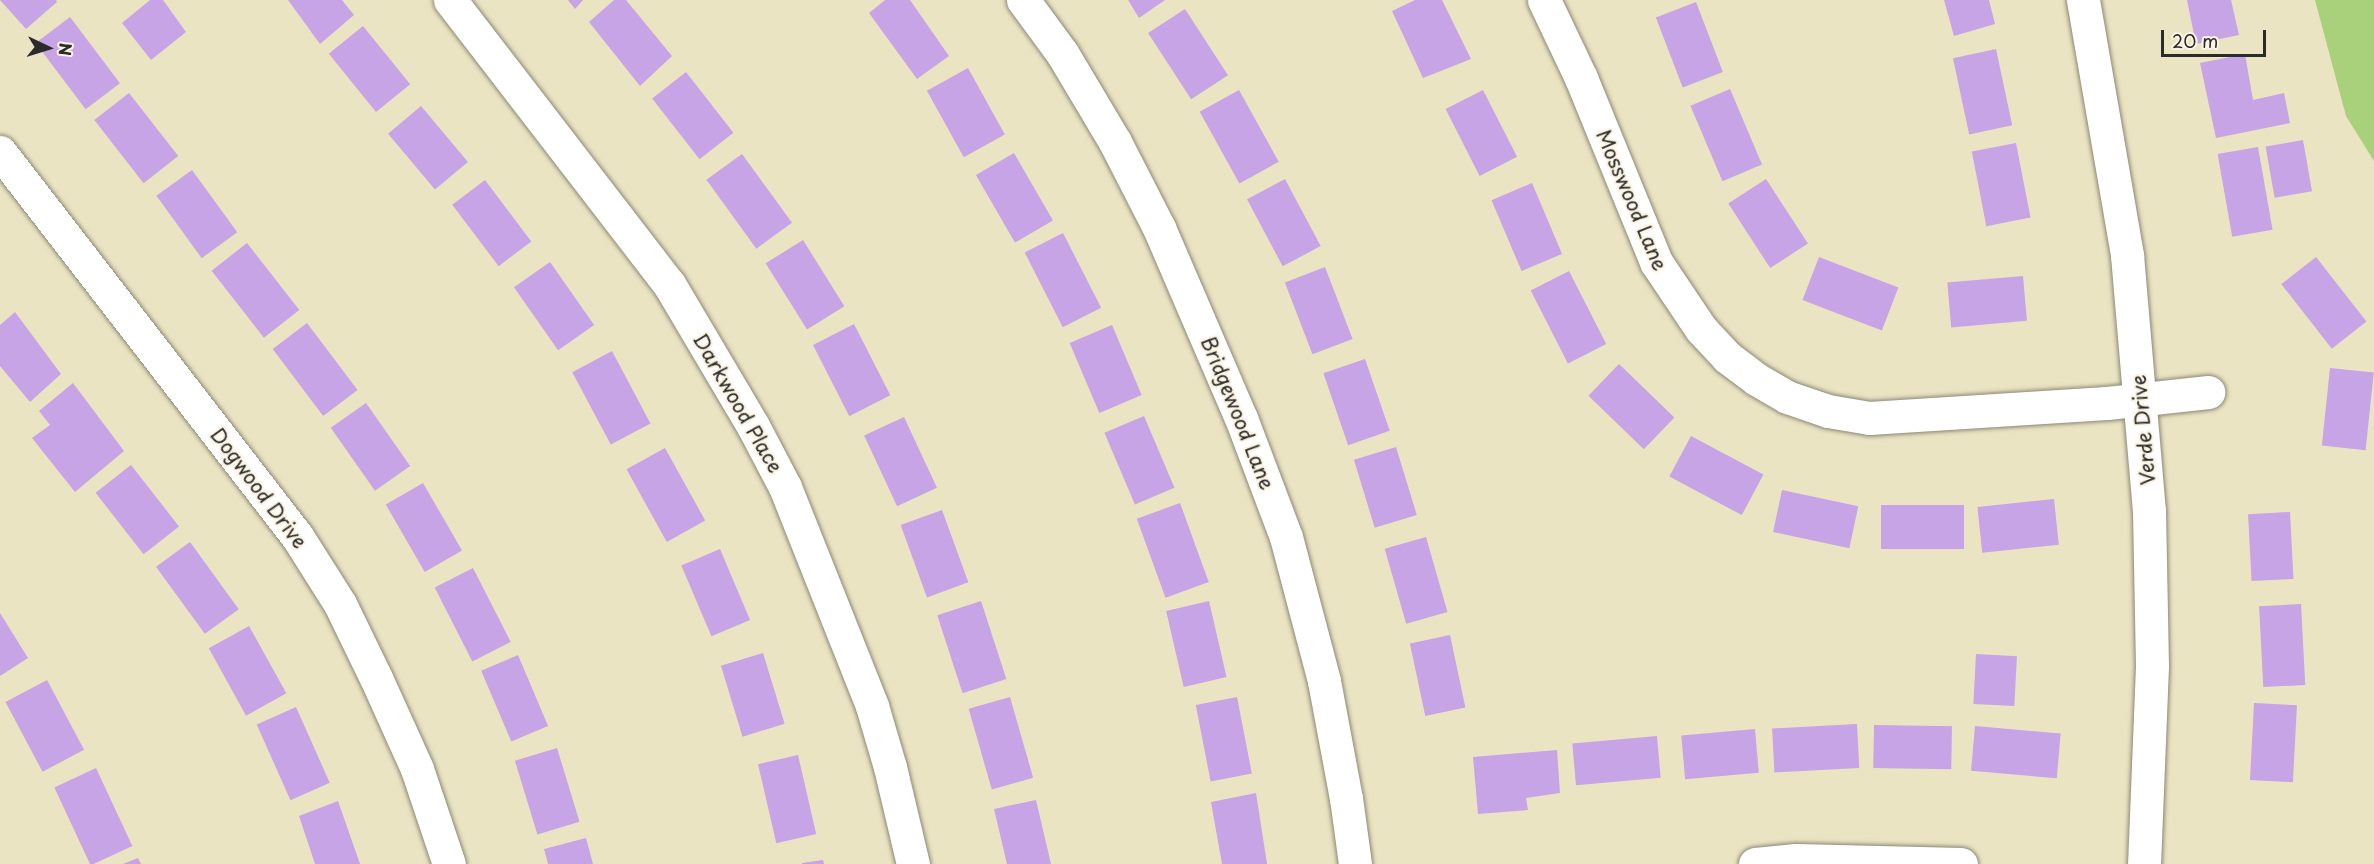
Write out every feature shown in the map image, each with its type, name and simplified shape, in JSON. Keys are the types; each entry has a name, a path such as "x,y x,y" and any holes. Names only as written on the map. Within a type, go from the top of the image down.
{"street":[{"name":"Darkwood Place","path":"450,0 669,284 753,426 785,487 872,706 890,767 913,864"},
{"name":"Bridgewood Lane","path":"1023,0 1062,53 1115,142 1159,228 1241,418 1286,537 1324,681 1346,798 1355,864"},
{"name":"Mosswood Lane","path":"1544,0 1581,78 1656,262 1701,330 1727,357 1755,379 1786,397 1828,411 1869,418 2141,400 2208,392"},
{"name":"Verde Drive","path":"2083,0 2127,255 2141,400 2152,590 2152,666 2144,864"},
{"name":"Dogwood Drive","path":"0,152 245,465 309,555 340,604 417,769 449,864"},
{"path":"1755,864 1796,860 1961,864"}],"green space":[{"path":"2315,0 2374,0 2374,161 2346,116"}],"building":[{"path":"0,0 56,0 57,2 26,29"},
{"path":"150,0 163,0 186,32 151,60 122,23"},
{"path":"288,0 342,0 354,15 320,44"},
{"path":"568,0 583,0 575,9"},
{"path":"614,0 626,0 672,56 640,86 589,22"},
{"path":"885,0 910,0 949,56 917,79 869,13"},
{"path":"1128,0 1165,0 1139,18"},
{"path":"1415,0 1442,0 1471,59 1423,78 1392,11"},
{"path":"1944,0 1989,0 1995,24 1954,36"},
{"path":"2187,0 2231,0 2239,35 2196,44"},
{"path":"1696,2 1723,72 1683,87 1656,17"},
{"path":"1185,9 1228,75 1191,99 1148,33"},
{"path":"70,17 120,83 86,109 36,43"},
{"path":"363,26 410,84 376,112 329,54"},
{"path":"1996,49 2012,125 1969,134 1953,58"},
{"path":"2245,54 2253,100 2284,93 2290,123 2216,138 2200,63"},
{"path":"968,68 1005,134 964,157 927,91"},
{"path":"686,72 733,133 700,159 652,98"},
{"path":"1730,89 1762,164 1722,181 1690,106"},
{"path":"1239,90 1279,162 1239,184 1200,112"},
{"path":"1483,90 1517,157 1480,176 1446,109"},
{"path":"129,93 178,156 144,183 94,120"},
{"path":"421,106 468,162 435,190 388,134"},
{"path":"2303,140 2312,191 2275,198 2266,147"},
{"path":"2016,143 2031,218 1986,226 1972,152"},
{"path":"2258,147 2273,230 2232,237 2218,154"},
{"path":"1014,153 1053,221 1015,243 976,175"},
{"path":"742,154 792,223 756,249 706,180"},
{"path":"192,170 237,232 202,258 156,196"},
{"path":"1285,179 1321,246 1283,266 1247,199"},
{"path":"1766,179 1808,244 1770,268 1728,204"},
{"path":"485,180 531,241 499,266 452,205"},
{"path":"1532,183 1562,254 1522,271 1491,200"},
{"path":"1063,233 1101,308 1063,327 1025,253"},
{"path":"803,240 844,306 807,329 766,263"},
{"path":"247,243 299,310 264,338 212,271"},
{"path":"1819,257 1898,287 1882,330 1803,300"},
{"path":"2316,257 2366,322 2332,349 2281,284"},
{"path":"550,262 594,325 558,350 514,287"},
{"path":"1325,267 1353,339 1312,354 1285,282"},
{"path":"1569,271 1606,344 1568,364 1531,291"},
{"path":"2023,276 2027,321 1951,327 1947,283"},
{"path":"15,312 61,374 30,402 0,366 0,325"},
{"path":"307,323 358,390 323,416 273,349"},
{"path":"854,324 890,395 849,416 813,345"},
{"path":"1112,325 1142,395 1099,413 1070,343"},
{"path":"612,351 650,423 611,445 572,372"},
{"path":"1365,359 1390,431 1348,445 1323,373"},
{"path":"1619,364 1674,417 1644,449 1588,396"},
{"path":"2330,368 2374,373 2366,450 2322,446"},
{"path":"73,383 124,451 75,492 32,438 50,425 39,411"},
{"path":"366,403 410,466 375,491 331,428"},
{"path":"1144,416 1174,488 1135,505 1104,433"},
{"path":"904,417 937,488 897,506 864,436"},
{"path":"1691,436 1763,474 1742,515 1669,477"},
{"path":"1396,447 1417,515 1375,528 1354,460"},
{"path":"665,448 705,521 667,542 627,469"},
{"path":"131,465 179,526 144,554 96,493"},
{"path":"423,483 462,551 425,572 386,505"},
{"path":"1782,490 1858,506 1849,548 1773,532"},
{"path":"2054,499 2059,545 1982,553 1977,507"},
{"path":"1180,503 1209,582 1166,598 1137,519"},
{"path":"1881,505 1964,505 1964,549 1881,549"},
{"path":"942,510 968,582 927,597 901,525"},
{"path":"2290,512 2294,579 2252,581 2248,514"},
{"path":"1426,537 1447,612 1406,624 1385,549"},
{"path":"190,542 239,609 205,634 156,567"},
{"path":"720,549 750,620 711,636 681,565"},
{"path":"473,568 511,642 472,661 435,588"},
{"path":"981,601 1006,679 963,693 937,615"},
{"path":"1209,601 1227,677 1184,687 1166,611"},
{"path":"2301,604 2305,685 2263,687 2259,606"},
{"path":"0,613 28,658 0,676"},
{"path":"249,626 286,693 246,716 209,648"},
{"path":"1450,635 1465,707 1425,716 1410,644"},
{"path":"763,653 785,724 743,737 721,666"},
{"path":"1976,654 2017,656 2014,706 1973,704"},
{"path":"518,655 548,726 511,742 481,671"},
{"path":"47,680 84,750 43,772 6,702"},
{"path":"1010,697 1033,778 992,790 969,709"},
{"path":"1237,697 1252,774 1211,782 1196,705"},
{"path":"2254,703 2297,705 2293,782 2250,780"},
{"path":"296,707 330,783 290,800 257,724"},
{"path":"1857,724 1859,768 1774,772 1772,728"},
{"path":"1874,725 1952,726 1951,769 1873,768"},
{"path":"1975,726 2061,733 2057,778 1971,771"},
{"path":"1755,729 1759,773 1685,779 1681,735"},
{"path":"1657,736 1661,778 1576,785 1572,743"},
{"path":"557,748 580,822 537,834 515,761"},
{"path":"1557,750 1560,793 1526,798 1528,810 1478,814 1473,757"},
{"path":"798,755 816,834 776,843 758,764"},
{"path":"96,768 132,846 90,864 54,787"},
{"path":"1256,793 1267,864 1222,864 1211,802"},
{"path":"1036,800 1051,864 1007,864 994,809"},
{"path":"338,801 360,864 315,864 299,816"},
{"path":"586,838 593,864 548,864 544,849"},
{"path":"138,858 141,864 123,864"},
{"path":"823,860 824,864 802,864 802,863"}]}
